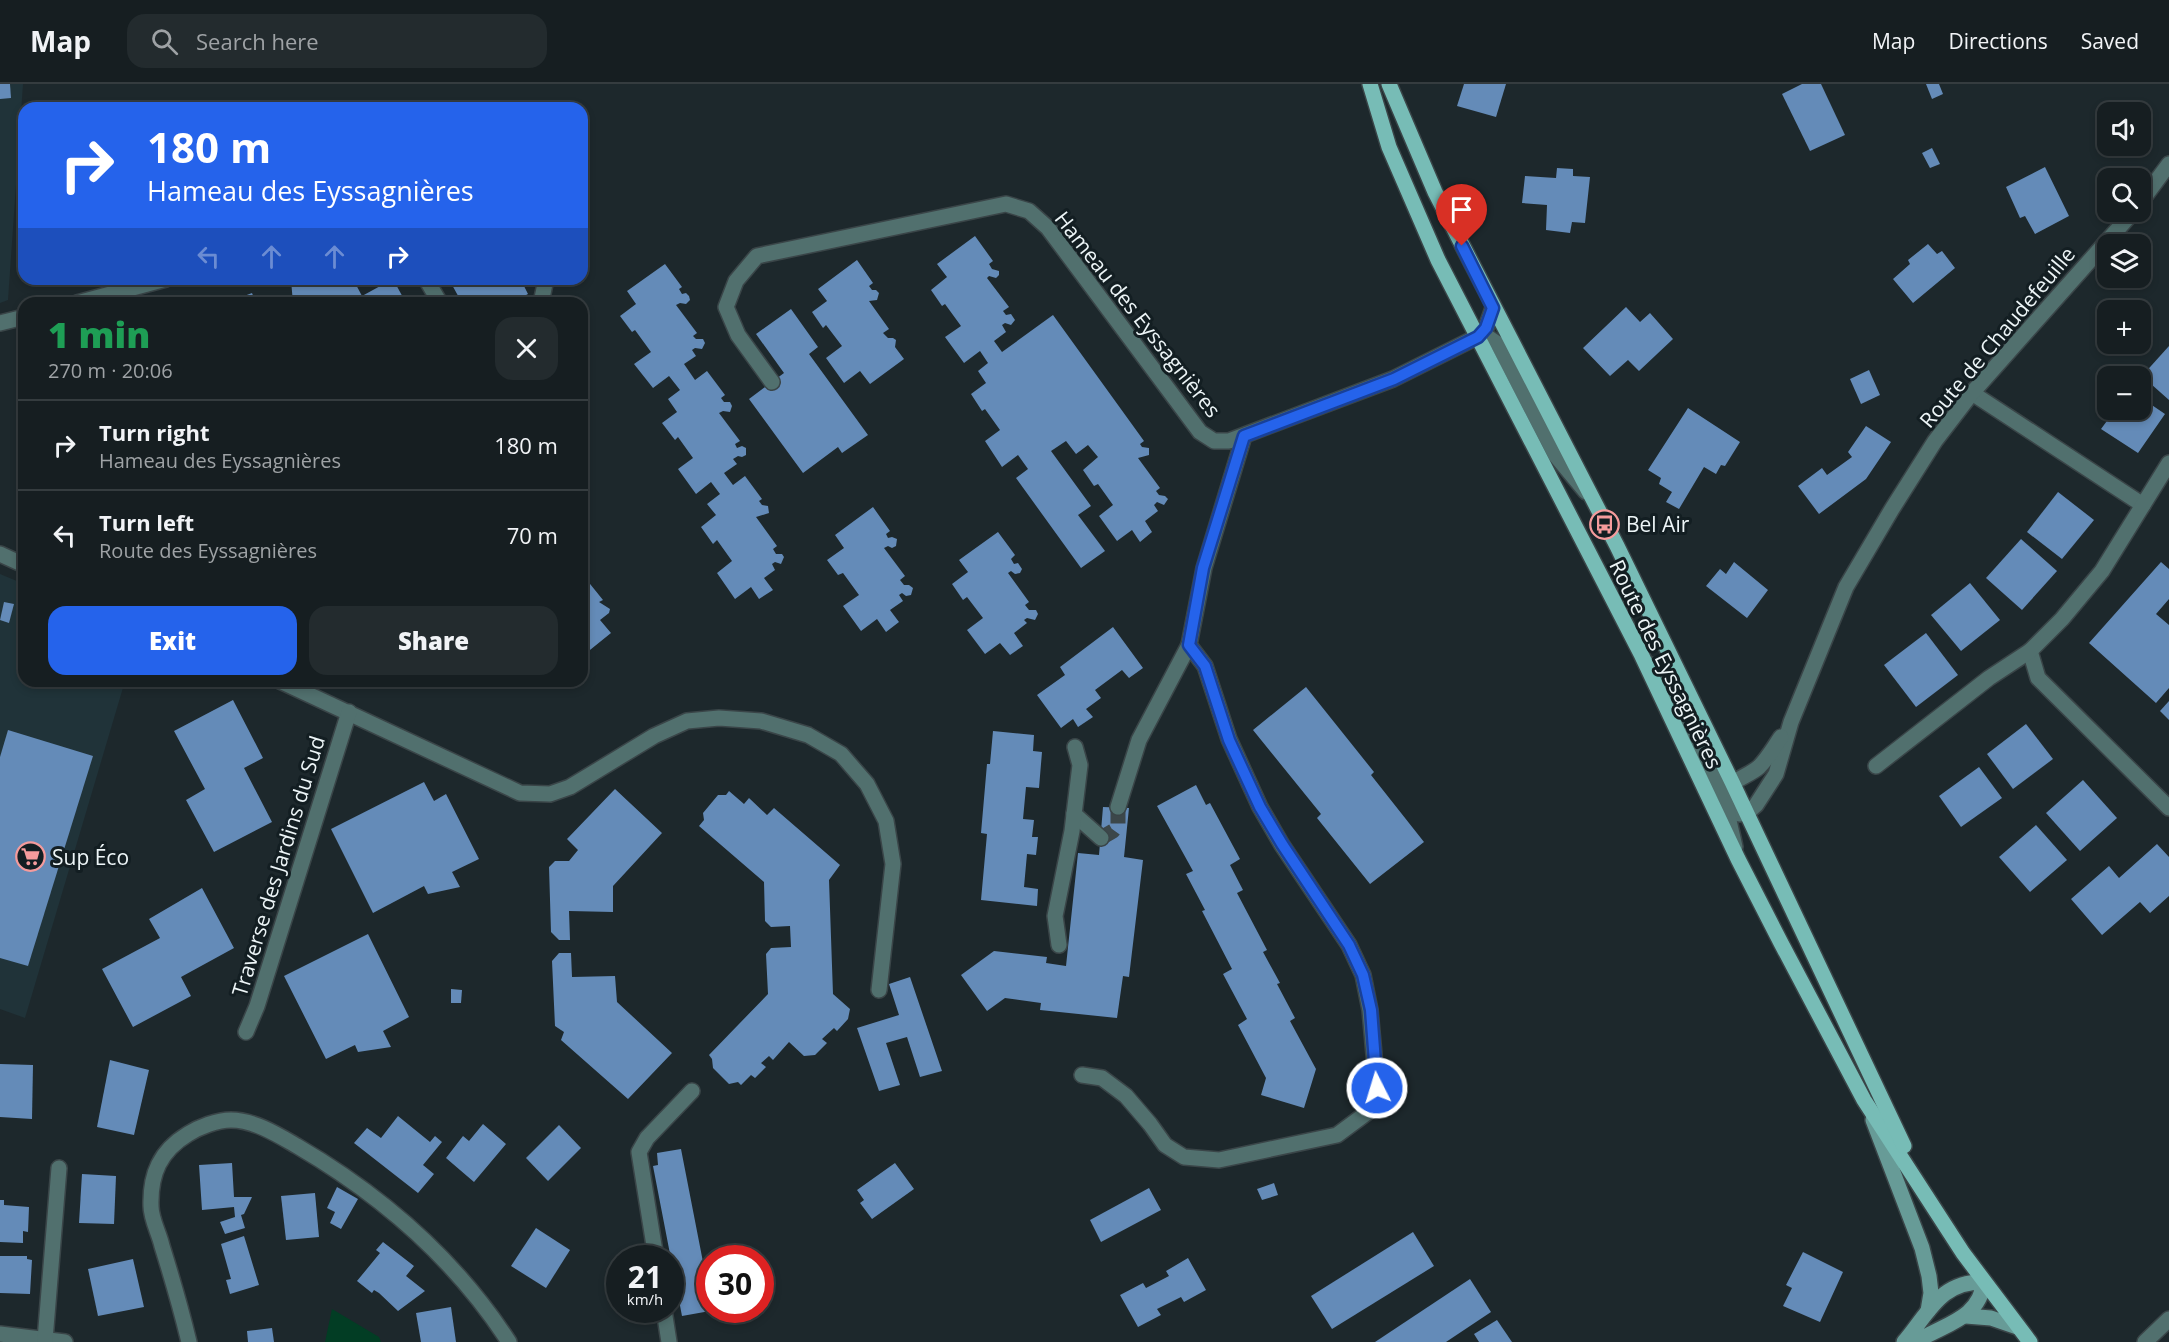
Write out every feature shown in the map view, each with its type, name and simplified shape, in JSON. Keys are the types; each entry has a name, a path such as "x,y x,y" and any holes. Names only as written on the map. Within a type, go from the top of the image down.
{"main road":[{"name":"Route des Eyssagnières","path":"1370,84 1389,147 1413,204 1478,337 1641,654 1738,859 1864,1100 1984,1282 2030,1342"},
{"name":"Route des Eyssagnières","path":"1389,84 1435,192 1594,503 1732,782 1896,1128 1920,1184"},
{"path":"1864,1100 1922,1248 1931,1293 1928,1311"},
{"path":"1904,1342 1928,1311 1948,1291 1961,1284 1984,1282 1979,1300 1966,1316 1916,1342"},
{"path":"1966,1316 1991,1318 2017,1327"}],"street":[{"path":"2151,188 2169,164"},
{"name":"Hameau des Eyssagnières","path":"772,382 738,335 726,307 736,281 757,256 1006,204 1029,211 1048,228 1200,432 1214,441 1229,441 1244,436 1394,379 1478,337"},
{"name":"Route de Chaudefeuille","path":"1747,813 1756,805 1776,774 1791,722 1846,587 1935,441 1972,393 2124,222"},
{"path":"99,297 144,285"},
{"path":"1478,337 1486,328 1493,308"},
{"path":"0,323 18,318"},
{"path":"1478,337 1489,338 1498,344 1556,456 1594,503"},
{"path":"1972,393 2143,505"},
{"path":"1118,807 1139,741 1189,645 1203,568 1244,436"},
{"path":"1876,766 1989,678 2030,651 2062,619 2102,571 2169,463"},
{"path":"0,554 18,562"},
{"path":"1082,1075 1102,1078 1126,1096 1165,1145 1184,1157 1219,1160 1337,1135 1368,1112 1377,1088 1371,1010 1363,975 1349,945 1260,807 1229,740 1205,666 1189,645"},
{"path":"2030,651 2038,678 2169,808"},
{"path":"1641,654 1666,687 1726,802 1733,812 1747,813"},
{"path":"293,687 520,793 550,794 570,787 654,736 687,720 719,718 761,721 808,735 841,754 867,784 886,821 893,864 879,990"},
{"name":"Traverse des Jardins du Sud","path":"246,1032 257,1006 349,712"},
{"name":"Route de Chaudefeuille","path":"1732,782 1757,768 1767,759 1791,722"},
{"path":"1059,945 1055,916 1074,814 1080,765 1075,747"},
{"path":"1732,782 1726,802 1738,859"},
{"path":"1074,814 1101,838"},
{"path":"654,1245 639,1152 647,1138 692,1091"},
{"path":"189,1342 151,1208 155,1173 164,1152 178,1140 196,1129 230,1120 264,1127 308,1152 373,1195 418,1234 462,1280 509,1342"},
{"path":"45,1340 59,1168"},
{"path":"2145,1342 2169,1319"},
{"path":"666,1323 669,1342"},
{"path":"0,1334 65,1342"}],"shaded area":[{"path":"0,84 23,84 22,102 18,102 18,156 8,300 0,303"},
{"path":"0,574 18,582 18,687 123,687 25,1018 0,1009"}],"green space":[{"path":"332,1309 379,1337 381,1342 325,1342"}],"building":[{"path":"0,84 10,84 11,98 0,99"},
{"path":"1464,84 1506,84 1496,117 1457,106"},
{"path":"1802,84 1821,84 1845,135 1810,151 1782,94"},
{"path":"1926,84 1939,84 1943,94 1932,99"},
{"path":"1932,148 1940,164 1930,168 1922,153"},
{"path":"2045,167 2069,216 2035,234 2025,216 2020,218 2006,187"},
{"path":"1557,168 1573,169 1573,176 1590,177 1585,223 1572,222 1570,233 1546,230 1547,205 1522,203 1525,176 1556,178"},
{"path":"975,236 993,261 989,264 992,269 999,271 996,278 989,276 987,278 1009,307 1003,311 1006,315 1011,314 1015,320 1011,325 1005,323 1002,325 1006,332 994,341 1002,352 1053,315 1144,441 1140,444 1142,447 1149,448 1149,455 1138,458 1160,488 1156,491 1168,499 1164,505 1157,502 1154,505 1158,511 1145,521 1152,532 1140,542 1132,530 1117,541 1099,516 1113,505 1098,484 1094,486 1083,470 1098,457 1088,445 1076,454 1066,441 1051,451 1091,506 1078,515 1105,551 1081,568 1016,478 1028,469 1018,455 1002,467 985,441 1000,430 985,409 982,411 971,394 986,383 978,371 988,363 980,351 964,363 945,337 961,326 931,290 947,277 937,264"},
{"path":"1928,244 1937,254 1942,251 1955,268 1913,303 1893,279 1910,264 1908,260"},
{"path":"857,260 873,283 869,286 879,293 877,300 869,301 889,329 883,333 888,338 896,340 895,347 904,359 870,384 860,371 844,383 826,358 842,346 826,325 823,328 812,312 827,301 818,289"},
{"path":"665,264 682,287 679,289 682,294 686,293 689,296 690,300 686,304 676,305 697,333 693,336 696,339 703,339 705,343 702,349 692,350 696,356 684,364 695,380 707,371 725,395 721,398 724,402 730,402 732,406 730,412 719,413 740,441 735,444 737,448 742,446 746,448 746,455 733,459 737,464 724,473 733,485 745,476 762,499 759,501 762,505 768,506 769,513 756,517 777,546 773,549 776,554 782,554 784,557 781,564 775,562 772,564 775,570 764,578 773,590 759,599 751,587 735,599 717,573 732,561 717,540 713,544 701,527 716,515 707,504 720,494 711,482 696,494 678,469 693,458 678,437 675,440 662,423 677,412 668,399 680,390 669,376 653,388 634,364 651,352 635,330 632,332 620,316 636,304 627,291"},
{"path":"291,285 356,285 362,296 382,285 396,285 403,297 292,297"},
{"path":"452,285 524,285 528,294 522,297 459,297"},
{"path":"252,293 254,297 242,297"},
{"path":"1626,307 1640,322 1650,313 1673,339 1639,371 1628,360 1610,376 1583,348"},
{"path":"791,309 818,347 809,354 868,435 842,453 838,447 803,473 749,399 784,373 756,334"},
{"path":"2169,346 2169,400 2151,384 2151,366"},
{"path":"1869,370 1880,395 1861,404 1850,379"},
{"path":"2151,404 2165,414 2138,453 2101,429 2108,420 2151,420"},
{"path":"1688,408 1740,442 1725,466 1721,465 1716,474 1704,467 1679,509 1666,502 1672,492 1659,484 1661,478 1648,470"},
{"path":"1866,426 1891,442 1866,479 1819,514 1798,486 1822,468 1827,475 1852,457 1848,452"},
{"path":"2058,492 2094,520 2062,559 2027,532"},
{"path":"873,507 890,531 886,534 888,538 897,539 896,546 884,548 905,576 900,580 904,585 913,588 911,595 906,596 902,593 899,595 903,601 890,610 899,622 886,632 877,619 861,631 843,606 859,595 843,573 838,575 827,560 844,548 835,535"},
{"path":"998,532 1015,555 1011,559 1014,564 1018,563 1022,569 1020,573 1015,574 1011,571 1008,573 1029,602 1025,605 1029,610 1036,610 1038,614 1035,620 1027,618 1024,620 1027,623 1014,633 1023,646 1010,655 1000,643 985,654 967,630 983,618 967,597 963,600 952,584 968,572 959,560"},
{"path":"2021,539 2057,571 2022,610 1986,578"},
{"path":"1734,562 1768,590 1747,618 1706,586 1720,569 1726,574"},
{"path":"2161,562 2169,569 2169,599 2156,614 2169,625 2169,688 2156,703 2089,643"},
{"path":"588,581 603,600 599,602 610,609 609,613 600,620 611,633 588,652"},
{"path":"1970,583 2000,620 1961,651 1931,615"},
{"path":"4,602 14,604 9,623 0,620"},
{"path":"1113,627 1143,668 1129,678 1122,670 1095,690 1101,698 1086,709 1093,717 1078,727 1073,719 1061,728 1037,695 1065,675 1060,667"},
{"path":"1926,633 1958,675 1916,707 1884,665"},
{"path":"1306,687 1374,772 1371,775 1424,842 1370,884 1317,818 1321,814 1253,730"},
{"path":"233,700 263,758 244,768 272,822 214,852 186,800 205,789 174,731"},
{"path":"2169,701 2169,720 2160,711"},
{"path":"2026,724 2053,759 2013,789 1987,754"},
{"name":"Sup Éco","path":"8,730 93,756 28,966 0,958 0,757"},
{"path":"993,731 1034,735 1033,751 1042,752 1039,788 1026,787 1023,819 1034,820 1032,837 1038,837 1036,855 1027,854 1024,887 1038,889 1037,906 981,900 987,834 981,833 987,764 990,764"},
{"path":"1979,767 2002,798 1961,827 1939,796"},
{"path":"2083,780 2117,818 2080,851 2046,813"},
{"path":"424,782 434,801 446,794 479,859 452,872 460,887 428,894 424,886 373,913 331,829"},
{"path":"1196,785 1206,805 1210,803 1240,859 1230,865 1243,890 1237,893 1267,950 1263,952 1295,1018 1290,1021 1316,1069 1304,1108 1261,1095 1266,1078 1238,1025 1247,1019 1223,974 1232,969 1186,874 1193,871 1157,806"},
{"path":"615,789 662,833 613,886 613,912 569,911 570,940 559,940 551,932 549,867 555,861 569,861 578,850 567,839"},
{"path":"729,791 744,804 749,798 767,815 774,808 840,865 829,880 833,994 850,1009 848,1019 837,1031 834,1028 822,1039 827,1043 815,1055 804,1056 789,1042 773,1060 769,1056 761,1063 766,1067 755,1078 751,1075 741,1085 738,1082 729,1084 713,1068 709,1055 768,994 766,954 771,948 791,947 790,926 771,927 765,921 764,882 699,826 704,820 703,813 718,795 726,795"},
{"path":"1103,807 1129,808 1124,857 1143,860 1129,977 1123,976 1117,1018 1040,1010 1041,1003 1005,998 987,1011 961,975 994,951 1047,957 1046,963 1066,966 1078,853 1099,855"},
{"path":"2036,825 2067,860 2030,892 1999,857"},
{"path":"2157,844 2169,857 2169,896 2150,913 2140,902 2102,935 2071,899 2109,866 2119,878"},
{"path":"202,888 234,948 181,977 191,996 133,1027 102,969 160,938 149,919"},
{"path":"368,934 409,1017 383,1031 391,1047 358,1052 355,1045 326,1059 284,976"},
{"path":"559,953 571,953 572,977 615,976 617,1002 672,1053 628,1099 561,1040 564,1032 555,1026 552,961"},
{"path":"910,977 942,1071 920,1077 907,1037 886,1043 900,1085 879,1091 857,1028 899,1015 889,984"},
{"path":"451,989 462,990 461,1003 451,1003"},
{"path":"110,1060 149,1070 134,1135 97,1127"},
{"path":"0,1064 33,1065 32,1119 0,1117"},
{"path":"398,1116 430,1142 435,1136 442,1142 423,1165 434,1174 418,1193 354,1143 367,1128 381,1138"},
{"path":"483,1124 506,1144 474,1182 446,1158 463,1136 469,1141"},
{"path":"559,1125 581,1148 548,1181 526,1158"},
{"path":"681,1149 700,1245 696,1245 696,1314 684,1316 684,1245 668,1245 653,1166 658,1165 657,1153"},
{"path":"232,1163 234,1197 252,1197 244,1214 241,1215 245,1228 225,1234 220,1222 235,1217 234,1207 202,1210 199,1165"},
{"path":"895,1163 914,1189 872,1219 860,1203 864,1200 857,1190"},
{"path":"82,1174 116,1176 114,1224 79,1223"},
{"path":"1274,1183 1278,1195 1262,1200 1257,1189"},
{"path":"337,1187 358,1199 341,1229 330,1223 335,1212 327,1208"},
{"path":"1149,1188 1161,1210 1101,1242 1090,1220"},
{"path":"315,1193 319,1237 286,1240 281,1196"},
{"path":"0,1200 4,1200 4,1205 29,1207 28,1232 23,1231 23,1243 0,1242"},
{"path":"536,1228 570,1250 546,1288 511,1266"},
{"path":"1413,1232 1434,1266 1332,1329 1311,1296"},
{"path":"244,1236 259,1285 230,1294 226,1280 231,1279 221,1244"},
{"path":"383,1242 414,1266 406,1276 425,1291 398,1311 379,1293 374,1290 372,1293 357,1281 380,1253 376,1250"},
{"path":"1803,1252 1843,1272 1820,1322 1783,1306 1792,1288 1786,1285"},
{"path":"0,1256 27,1256 27,1259 32,1260 30,1294 0,1293"},
{"path":"1188,1258 1206,1290 1184,1302 1181,1297 1157,1309 1161,1315 1138,1327 1120,1295 1143,1283 1146,1288 1169,1276 1166,1271"},
{"path":"133,1259 144,1307 98,1316 88,1269"},
{"path":"1470,1279 1491,1312 1446,1342 1375,1342"},
{"path":"451,1307 456,1342 421,1342 416,1313"},
{"path":"1497,1320 1512,1342 1479,1342 1474,1334"},
{"path":"272,1328 274,1342 248,1342 247,1331"}],"tunnel":[{"path":"1101,838 1113,831 1118,824 1118,807"}],"place":[{"name":"Bel Air","path":"1605,524"},
{"name":"Sup Éco","path":"31,857"}],"route":[{"path":"1377,1088 1371,1010 1363,975 1349,945 1260,807 1229,740 1205,666 1189,645 1203,568 1244,436 1394,379 1478,337 1486,328 1493,308 1462,246"}]}
